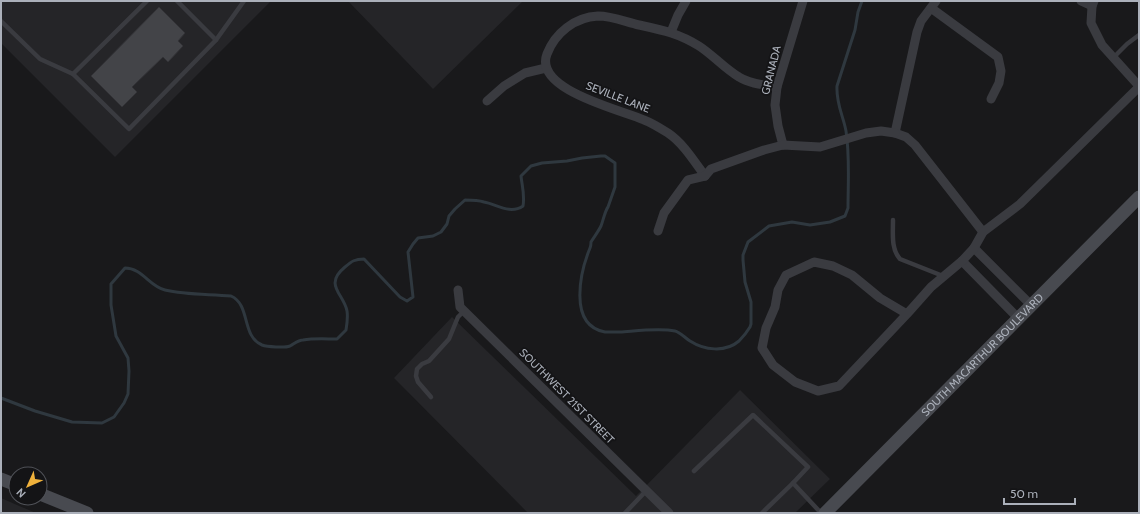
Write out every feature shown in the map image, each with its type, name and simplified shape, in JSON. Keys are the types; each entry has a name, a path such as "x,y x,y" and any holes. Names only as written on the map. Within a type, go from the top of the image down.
{"main road":[{"name":"SOUTH MACARTHUR BOULEVARD","path":"825,513 1139,197"},
{"path":"48,497 87,513"}],"street":[{"name":"GRANADA","path":"783,145 775,105 777,87 803,1"},
{"path":"907,314 880,298 852,275 833,266 814,262 786,275 778,290 775,307 766,328 762,348 773,365 795,382 818,390 840,386 907,314 931,287 962,261 974,248 983,232 1020,204 1139,87 1102,45 1091,23 1093,4 1081,1"},
{"path":"671,32 683,2"},
{"path":"895,133 917,32 921,21 933,4 998,58 1002,71 1000,83 991,99"},
{"path":"486,101 509,82 525,73 546,68 546,58 550,47 556,37 563,30 589,17 599,16 671,32 699,46 740,78 755,83 777,87"},
{"name":"SEVILLE LANE","path":"546,68 564,86 578,95 643,119 667,132 678,142 705,176"},
{"path":"658,231 664,213 688,180 705,176 711,169 764,150 783,145 820,147 838,141 881,131 895,133 906,137 915,145 983,232"},
{"path":"974,248 1031,305"},
{"path":"962,261 1018,318"},
{"name":"SOUTHWEST 21ST STREET","path":"458,290 460,307 669,513"}],"lane":[{"path":"73,74 147,1"},
{"path":"177,1 216,40"},
{"path":"1,21 40,59 73,74 129,129 216,40 244,1"},
{"path":"1114,58 1127,44 1139,35"},
{"path":"893,220 895,254 900,259 943,276"},
{"path":"431,397 418,382 416,376 417,369 422,364 429,361 449,339 458,317 464,311"},
{"path":"694,471 753,415 808,467 762,513"},
{"path":"793,483 821,513"},
{"path":"625,513 646,491"}],"shaded area":[{"path":"1,1 271,1 115,157 1,43"},
{"path":"348,1 523,1 433,89"},
{"path":"452,317 636,496 740,390 830,479 795,513 528,513 394,378"},
{"path":"1,498 8,501 8,506 19,506 36,513 1,513"}],"building":[{"path":"159,7 185,33 178,41 183,46 168,62 163,57 132,87 137,92 122,107 91,76"}],"waterway":[{"path":"1,398 35,411 72,422 102,423 114,417 124,403 128,394 129,371 128,358 116,336 111,305 111,284 125,268 136,271 155,285 165,290 189,294 231,296 237,300 241,306 251,335 255,341 262,345 284,347 290,346 301,340 337,339 346,330 347,311 335,284 339,273 350,263 356,260 364,259 400,297 407,301 413,297 408,252 418,238 433,236 441,232 447,224 449,216 465,200 482,201 508,209 518,208 523,206 524,202 521,176 531,166 542,163 601,156 605,156 615,163 615,187 601,226 591,242 583,269 580,296 581,308 585,319 593,327 605,332 669,330 677,332 688,340 708,348 721,349 733,345 739,341 751,324 751,302 745,282 743,260 743,255 748,242 769,226 792,222 810,225 830,222 845,216 848,208 847,140 845,125 840,109 837,86 855,30 858,12 862,1"}]}
